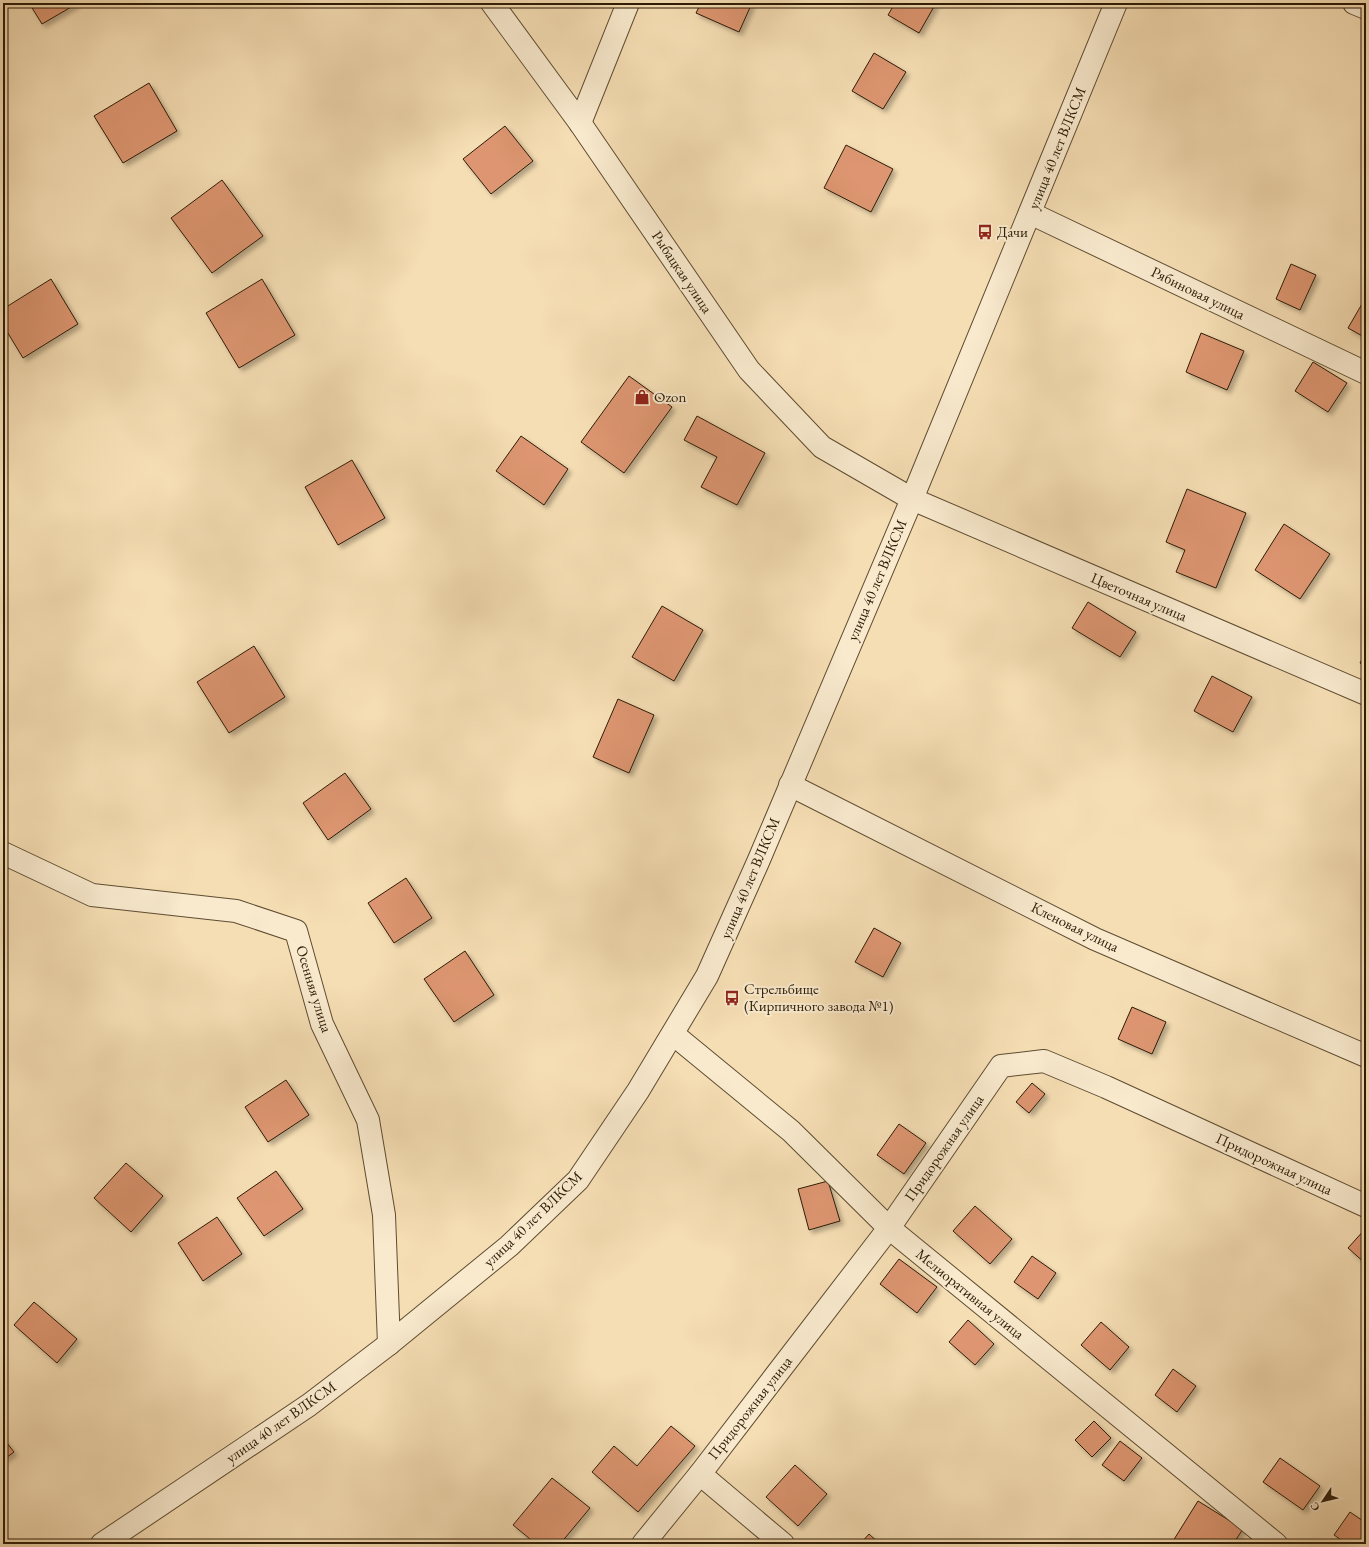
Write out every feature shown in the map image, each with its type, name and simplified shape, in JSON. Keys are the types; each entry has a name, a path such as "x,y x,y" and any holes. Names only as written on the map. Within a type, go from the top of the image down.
{"street":[{"name":"Рыбацкая улица","path":"492,3 580,123 749,370 822,447 912,499"},
{"path":"580,123 628,3"},
{"name":"улица 40 лет ВЛКСМ","path":"102,1544 309,1405 389,1344 509,1246 578,1180 638,1091 707,976 758,862 912,499 1116,3"},
{"path":"1354,3 1366,8"},
{"name":"Рябиновая улица","path":"1030,213 1366,373"},
{"name":"Цветочная улица","path":"912,499 1366,694"},
{"name":"Кленовая улица","path":"790,785 1095,939 1366,1056"},
{"name":"Осенняя улица","path":"3,853 92,895 236,911 296,931 322,1024 368,1120 384,1215 389,1344"},
{"name":"Мелиоративная улица","path":"672,1034 791,1131 889,1228 1276,1544"},
{"name":"Придорожная улица","path":"643,1544 700,1474 889,1228 1001,1066 1044,1061 1106,1087 1366,1206"},
{"path":"700,1474 783,1544"}],"building":[{"path":"29,3 78,3 42,24"},
{"path":"701,3 752,3 739,32 696,13"},
{"path":"895,3 936,3 919,33 888,15"},
{"path":"874,53 906,72 883,109 852,91"},
{"path":"149,83 177,131 123,163 94,116"},
{"path":"505,126 533,161 491,194 463,159"},
{"path":"846,145 893,169 871,212 824,188"},
{"path":"222,180 263,236 212,273 171,218"},
{"path":"1291,264 1316,275 1300,310 1276,299"},
{"path":"51,279 78,324 23,358 3,325 3,309"},
{"path":"262,279 295,335 239,368 206,313"},
{"path":"1366,297 1366,338 1348,328"},
{"path":"1201,333 1244,351 1227,390 1186,372"},
{"path":"1313,362 1347,383 1328,412 1295,391"},
{"path":"629,376 672,407 624,473 581,442"},
{"path":"697,416 765,453 737,505 701,487 717,457 684,440"},
{"path":"521,436 568,469 544,505 496,471"},
{"path":"352,460 385,518 338,545 305,487"},
{"path":"1187,489 1246,513 1216,588 1176,572 1185,550 1166,542"},
{"path":"1284,524 1330,554 1300,599 1255,570"},
{"path":"1088,602 1136,632 1120,657 1072,628"},
{"path":"662,606 703,630 674,681 632,657"},
{"path":"254,646 285,697 229,733 197,682"},
{"path":"1366,652 1366,666 1360,663"},
{"path":"1212,676 1252,697 1233,732 1194,711"},
{"path":"618,699 654,715 629,773 593,757"},
{"path":"345,773 371,809 328,840 303,803"},
{"path":"406,878 432,918 394,943 368,903"},
{"path":"874,928 901,943 883,977 855,962"},
{"path":"465,951 494,995 454,1022 424,979"},
{"path":"1132,1007 1166,1022 1152,1054 1118,1039"},
{"path":"286,1080 309,1115 268,1142 245,1107"},
{"path":"1032,1083 1045,1094 1029,1113 1016,1102"},
{"path":"899,1124 926,1143 904,1174 877,1155"},
{"path":"126,1163 163,1196 131,1232 94,1198"},
{"path":"276,1171 303,1209 264,1236 237,1198"},
{"path":"828,1181 840,1221 809,1230 798,1189"},
{"path":"975,1206 1012,1239 990,1264 953,1231"},
{"path":"217,1217 242,1254 203,1281 178,1243"},
{"path":"1366,1228 1366,1264 1348,1248"},
{"path":"1032,1256 1056,1273 1038,1299 1014,1282"},
{"path":"899,1259 937,1287 917,1313 880,1284"},
{"path":"34,1302 77,1339 57,1363 14,1325"},
{"path":"968,1320 994,1344 975,1365 949,1342"},
{"path":"1101,1322 1129,1347 1110,1370 1081,1345"},
{"path":"1173,1369 1196,1386 1177,1412 1155,1395"},
{"path":"1094,1421 1111,1438 1092,1457 1075,1440"},
{"path":"671,1426 695,1446 638,1512 592,1472 614,1446 637,1466"},
{"path":"3,1438 14,1452 3,1460"},
{"path":"1120,1441 1142,1458 1124,1481 1102,1465"},
{"path":"1280,1458 1320,1486 1303,1510 1263,1482"},
{"path":"795,1465 827,1494 798,1526 766,1497"},
{"path":"552,1478 590,1508 560,1544 536,1544 513,1525"},
{"path":"1198,1501 1243,1529 1233,1544 1178,1544 1173,1541"},
{"path":"1350,1512 1366,1523 1366,1544 1347,1544 1334,1535"},
{"path":"869,1534 880,1544 860,1544"}],"place":[{"name":"Дачи","path":"985,232"},
{"name":"Ozon","path":"642,397"},
{"name":"Стрельбище (Кирпичного завода №1)","path":"732,998"}]}
